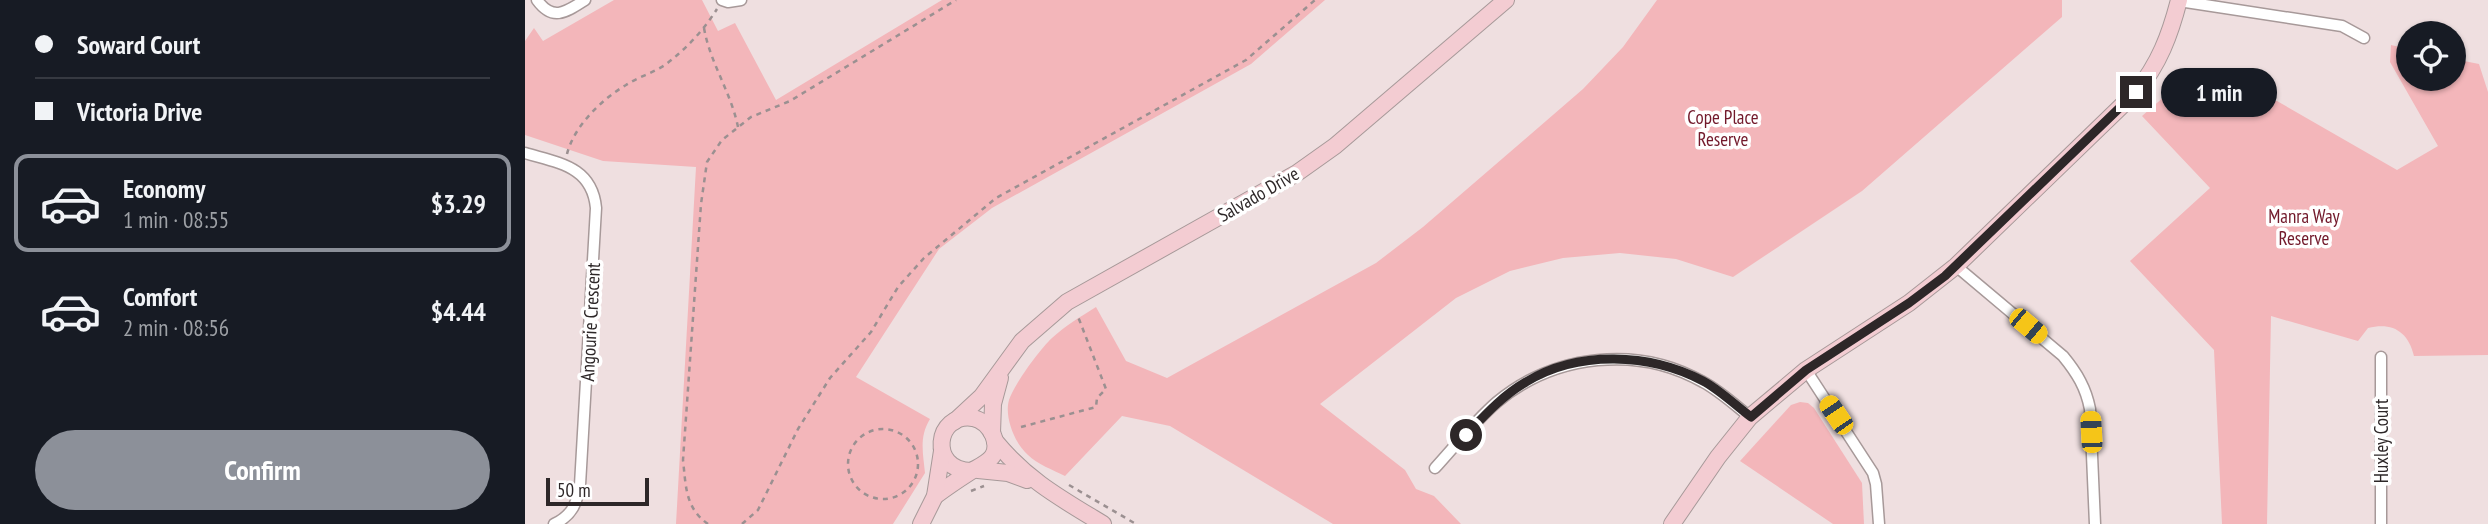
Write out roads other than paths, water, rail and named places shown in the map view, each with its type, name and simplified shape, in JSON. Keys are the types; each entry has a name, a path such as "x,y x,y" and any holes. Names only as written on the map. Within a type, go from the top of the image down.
{"street":[{"path":"537,0 544,9 557,13 567,11 585,0"},
{"path":"722,0 741,0"},
{"name":"Salvado Drive","path":"921,524 935,496 934,451 954,422 982,396 1022,341 1067,302 1307,166 1335,146 1506,0"},
{"path":"1672,524 1718,457 1751,417 1806,370 1909,303 1956,266 2136,92 2153,72 2167,43 2179,0 2342,26 2364,38"},
{"name":"Angourie Crescent","path":"525,153 563,164 584,177 595,195 580,485 578,500 571,512 554,524"},
{"path":"1956,266 2063,356 2087,392 2095,524"},
{"name":"Huxley Court","path":"2381,357 2381,524"},
{"path":"1435,468 1497,402 1527,381 1555,368 1597,359 1634,359 1674,368 1705,382 1751,417"},
{"path":"1806,370 1873,473 1877,484 1879,524"},
{"name":"Salvado Drive","path":"935,496 991,458 993,404 1001,372"},
{"path":"954,422 962,418 979,420 1012,462 1036,483 1104,524"},
{"path":"934,451 963,471 1008,473 1036,483"}],"park label":[{"name":"Cope Place Reserve","path":"1723,128"},
{"name":"Manra Way Reserve","path":"2304,227"}]}
